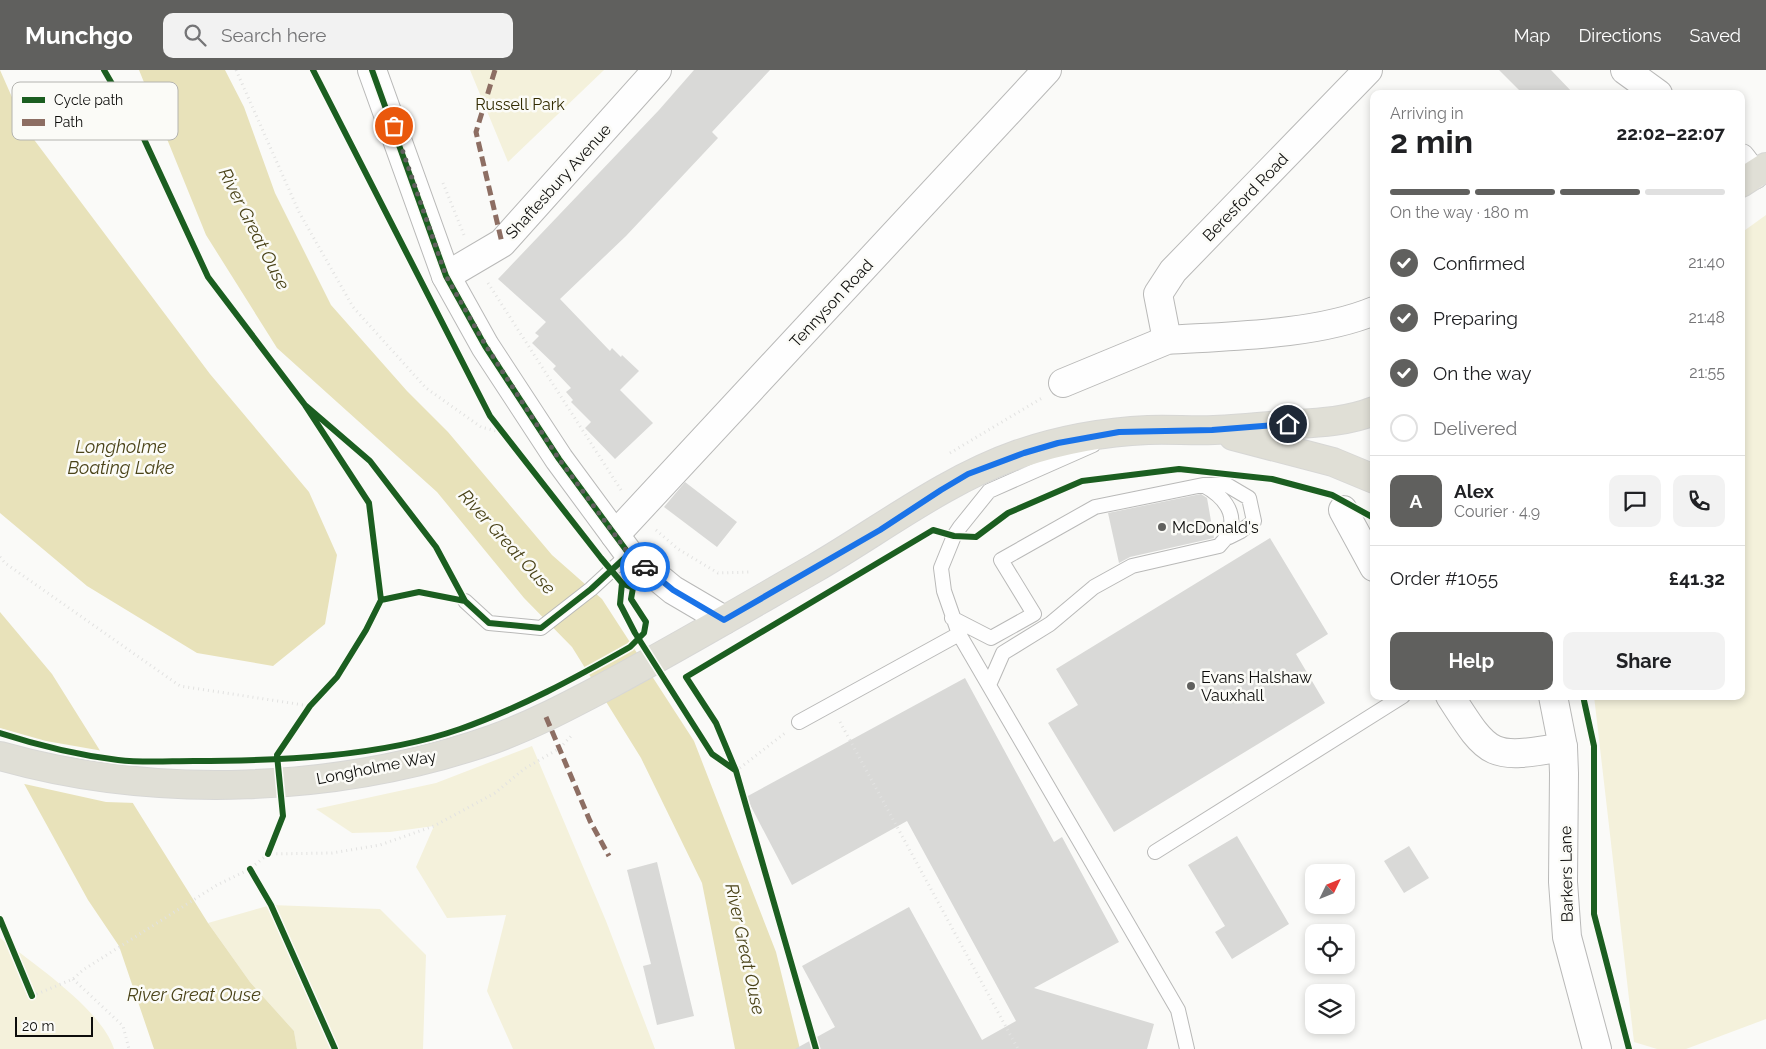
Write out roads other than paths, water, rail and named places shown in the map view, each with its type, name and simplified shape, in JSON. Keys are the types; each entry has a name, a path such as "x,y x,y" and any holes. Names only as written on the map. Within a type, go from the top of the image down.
{"main road":[{"path":"1212,430 1346,419 1370,412"},
{"path":"1212,430 1333,462 1370,477"},
{"name":"Longholme Way","path":"0,756 66,772 156,783 257,783 306,780 357,773 448,753 493,739 546,717 665,655 872,534 968,474 1032,450 1091,436 1119,432 1212,430"}],"street":[{"path":"372,70 446,276 486,346 554,451 622,545 673,590 724,620"},
{"name":"Shaftesbury Avenue","path":"446,276 502,243 657,70"},
{"name":"Tennyson Road","path":"622,545 637,514 1047,70"},
{"name":"Beresford Road","path":"1167,340 1158,294 1173,271 1368,70"},
{"path":"1625,70 1652,90"},
{"path":"1055,390 1167,340 1262,334 1350,321 1370,313"},
{"path":"1343,510 1370,560"},
{"path":"1453,700 1475,735 1485,745 1497,751 1523,754 1563,747"},
{"name":"Barkers Lane","path":"1555,700 1563,747 1565,803 1562,882 1567,937 1597,1049"}],"lane":[{"path":"1119,432 1056,463 989,491 954,536 941,568 952,618 959,634 1178,1010 1187,1049"},
{"path":"952,618 991,638 1034,614 1002,560 1095,507 1203,484 1227,484 1249,498 1254,521 1241,531 1228,537 1219,546 1132,566 1094,587 1050,624 1003,652 989,685"},
{"path":"1203,484 1226,501 1232,522 1228,537"},
{"path":"466,602 488,623 540,628 591,589 622,545"},
{"path":"799,722 959,634"},
{"path":"1155,852 1397,700"}],"water":[{"name":"Longholme Boating Lake","path":"0,70 12,97 12,140 34,140 210,374 309,492 337,555 325,624 273,666 197,653 87,586 0,513"},
{"name":"River Great Ouse","path":"139,70 225,70 244,107 275,193 331,305 407,391 448,432 552,555 602,599 694,741 776,952 800,1049 735,1049 702,883 641,758 572,647 524,598 437,492 277,348 206,235 167,140 178,140 178,82 144,82"},
{"name":"River Great Ouse","path":"0,612 52,674 208,923 250,982 294,1031 297,1049 154,1049 119,946 88,900 22,780 0,751"}],"place":[{"name":"McDonald's","path":"1162,527"},
{"name":"Evans Halshaw Vauxhall","path":"1191,686"}],"park label":[{"name":"Russell Park","path":"520,104"}]}
